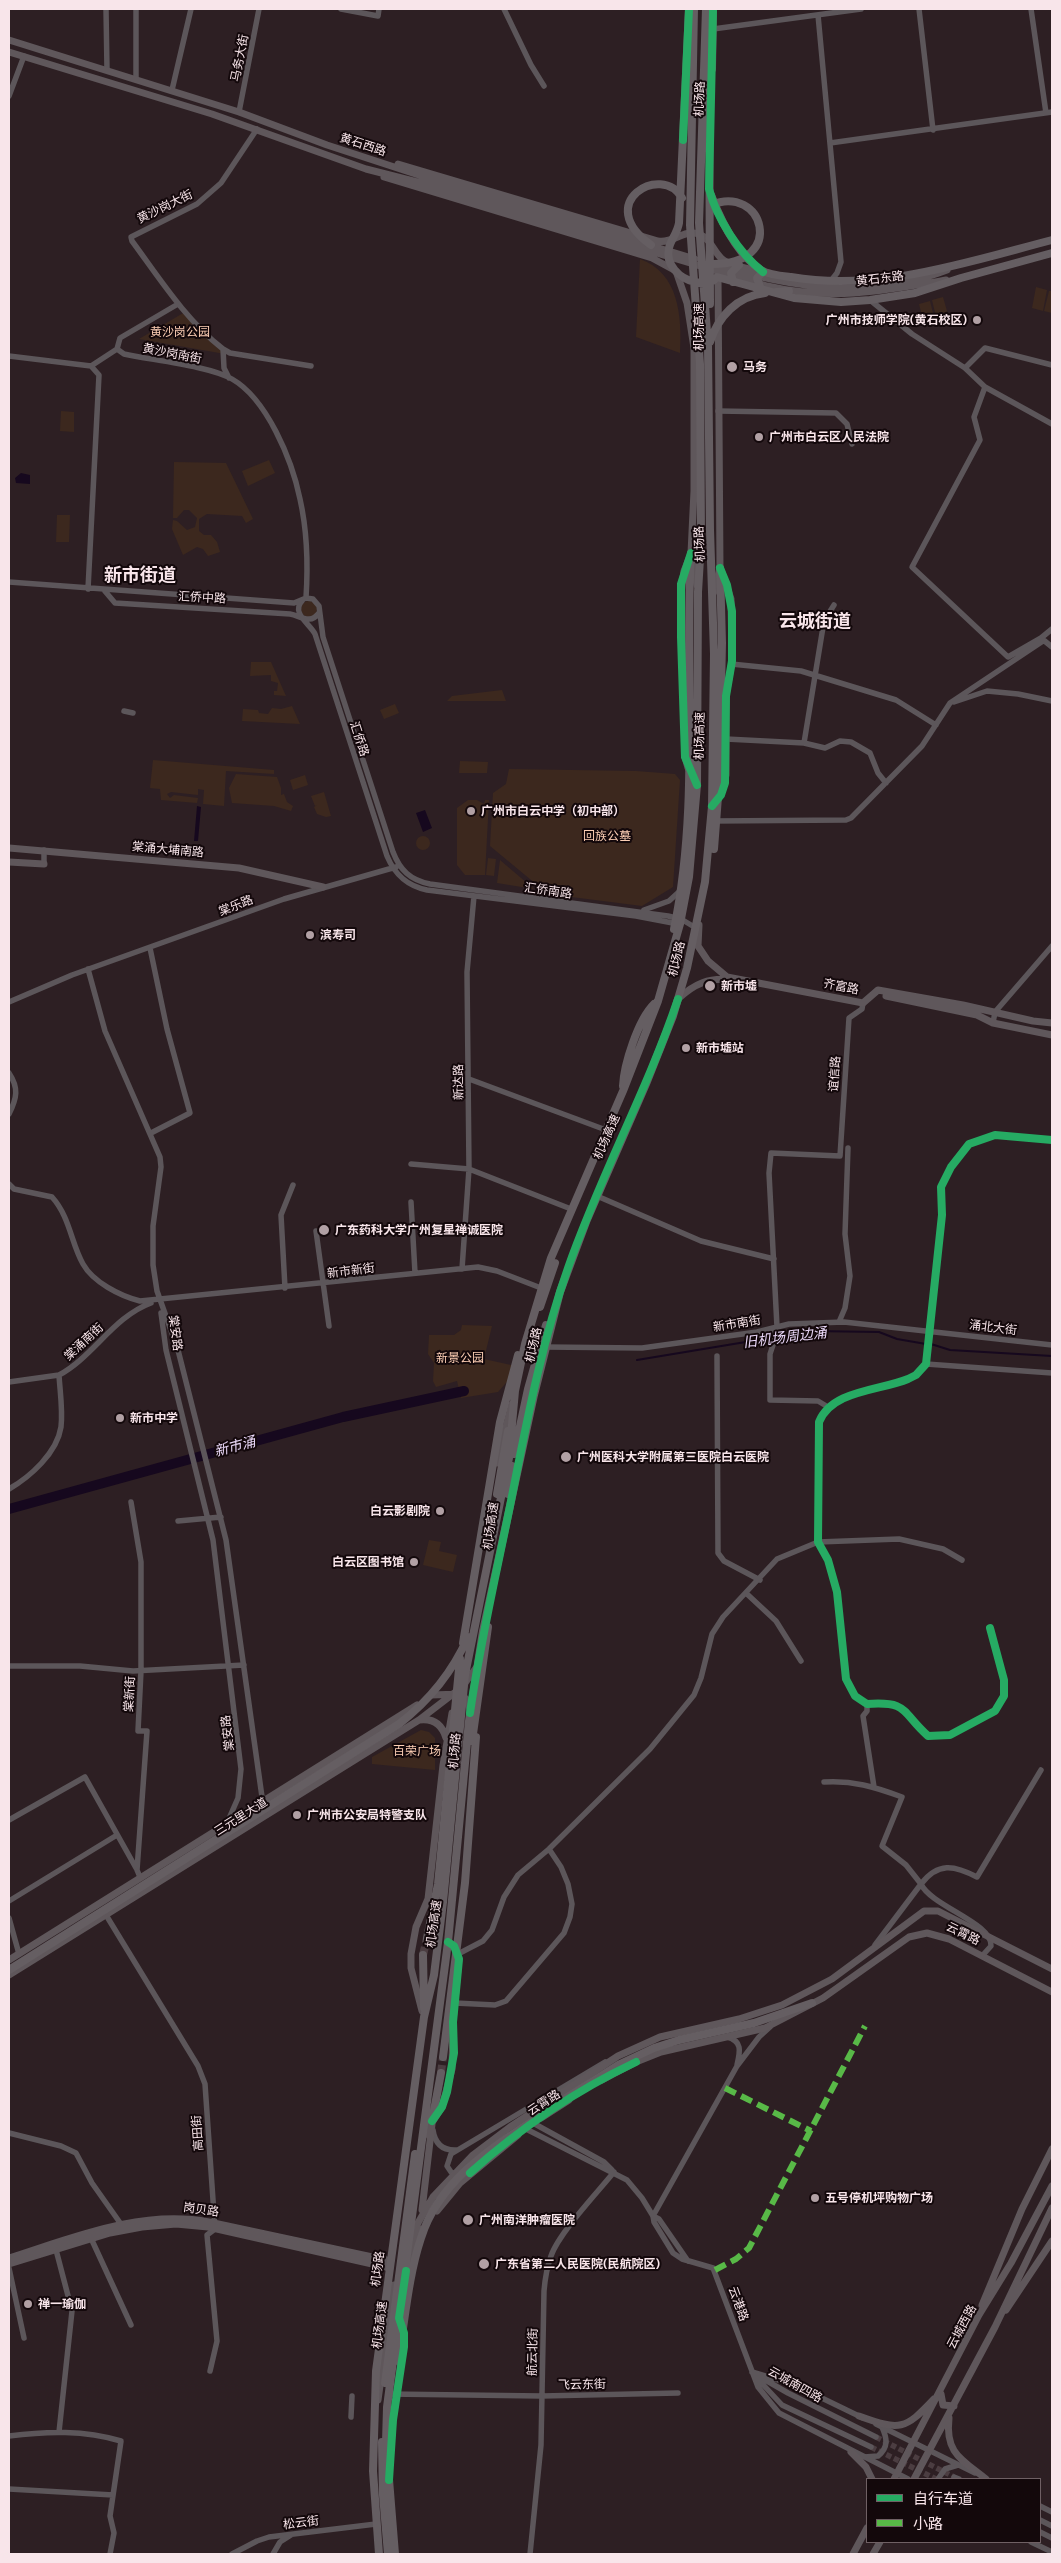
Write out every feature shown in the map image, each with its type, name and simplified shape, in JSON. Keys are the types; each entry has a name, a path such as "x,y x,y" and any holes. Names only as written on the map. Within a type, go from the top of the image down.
{"highway":[{"name":"机场路","path":"675,237 678,229 681,190 690,9"},
{"name":"机场路","path":"515,1391 540,1288 623,1091 626,1067 640,1026 647,1012 658,1001 680,922 688,883 697,785 698,592 702,542 708,346 699,224 699,95 694,9"},
{"name":"机场高速","path":"9,1970 371,1744 410,1716 439,1686 463,1648 476,1614 511,1414 540,1305 568,1228 650,1038 672,968 686,912 695,847 699,788 699,9"},
{"name":"机场路","path":"421,2141 448,1942 470,1713 479,1648 545,1347 568,1268 646,1084 678,999 696,928 706,873 712,806 713,596 690,225 706,9"},
{"name":"机场路","path":"709,192 712,9"},
{"name":"机场高速","path":"388,2554 381,2462 384,2394 391,2328 513,1462 536,1356 551,1308 576,1236 642,1086 670,1012 696,916 706,834 710,777 712,9"},
{"path":"651,245 635,233 628,219 631,198 644,187 660,184 677,191 684,200 690,225"},
{"path":"681,190 692,198 709,192 718,212 744,256 763,272 830,282 881,280 959,265"},
{"path":"699,224 703,214 711,205 726,200 746,206 758,221 757,244 747,258 730,264 711,266"},
{"path":"675,237 670,244 668,255 681,277 696,282 712,282 717,277 804,300 870,300 915,293 961,278"},
{"name":"黄石东路","path":"959,265 1052,240"},
{"name":"黄石东路","path":"961,278 1052,253"},
{"path":"733,282 731,273 739,265"},
{"path":"761,290 757,278 763,272"},
{"path":"708,346 719,320 738,302 754,294 790,291"},
{"path":"650,1038 682,880 689,795 689,593 691,553"},
{"path":"670,1012 700,926 712,869 719,784 722,643 720,568"},
{"path":"427,1938 435,1904 457,1680 490,1479 511,1377 540,1305"},
{"path":"424,2018 434,1975 465,1675 510,1448 515,1391"},
{"path":"464,1644 465,1654 469,1658 475,1657 479,1648"},
{"path":"443,2057 465,1883 480,1690"},
{"path":"449,1730 459,1726 465,1729 468,1734"},
{"path":"442,1777 452,1772 464,1780"},
{"path":"424,1955 424,2018"},
{"path":"563,2100 633,2056 694,2036 754,2023 812,2003"},
{"name":"机场路","path":"379,2554 376,2524 373,2433 376,2372 424,2018"},
{"path":"432,2121 441,2073"},
{"path":"381,2462 416,2259 428,2221 445,2193 472,2164 544,2113"},
{"path":"395,2554 386,2425 392,2394 399,2318 421,2141"}],"main road":[{"name":"黄石西路","path":"9,40 170,89 369,158 430,182 711,266"},
{"name":"黄石西路","path":"9,52 257,129 366,169 430,182 651,245 711,266"},
{"path":"369,158 433,173 666,242 675,237 692,233 708,240 725,261 763,272"},
{"path":"366,169 424,190 632,252 664,263 676,271 687,302 694,359 694,491 691,553 698,592"},
{"path":"708,240 709,192"},
{"path":"632,252 638,242 638,235"},
{"path":"713,596 720,568 717,277 720,263 717,252"},
{"name":"黄石东路","path":"711,266 789,284 857,291 920,279 959,265"},
{"name":"黄石东路","path":"711,266 790,291 857,291 961,278"},
{"path":"694,359 701,354 718,357"},
{"path":"710,538 727,585 731,605 731,664 726,696 725,783 721,795 712,806"},
{"path":"691,553 681,584 681,637 685,758 697,785"},
{"name":"棠涌大埔南路","path":"9,848 239,868 323,887"},
{"path":"9,862 44,864"},
{"name":"齐富路","path":"699,914 697,942 708,961 727,977 864,1004"},
{"name":"齐富路","path":"678,999 696,984 706,981 727,980 864,1004 878,994 977,1015 993,1023 1052,1035"},
{"name":"齐富路","path":"864,1004 878,990 1033,1021 1052,1023"},
{"path":"1052,1023 1052,1035"},
{"name":"机场路","path":"464,1644 497,1461 515,1391"},
{"path":"424,2018 412,1968 411,1954 416,1926 428,1899 446,1742 464,1644"},
{"name":"三元里大道","path":"9,1960 138,1874 226,1825 394,1721 430,1695 447,1679 464,1644"},
{"name":"三元里大道","path":"9,1975 419,1720 454,1693 476,1668"},
{"path":"430,1695 461,1694 468,1701 470,1713"},
{"path":"419,1720 437,1723 444,1732 446,1742"},
{"name":"云霄路","path":"373,2433 389,2319 400,2259 425,2210 459,2168 510,2127 630,2049 675,2032 739,2019 782,2005 832,1979 916,1914 930,1910 938,1911 1052,1969"},
{"name":"云霄路","path":"406,2271 420,2239 441,2204 470,2173 533,2123 601,2080 636,2062 677,2048 760,2030 812,2003 853,1978 900,1942 918,1934 937,1934 1052,1992"},
{"path":"421,2141 442,2107 450,2080 454,2053 454,2003 459,1963 458,1954 454,1946 448,1942"},
{"path":"406,2271 424,2202 432,2121"},
{"path":"979,2315 1020,2214 1052,2149"},
{"name":"云城西路","path":"896,2477 979,2315 1011,2263 1052,2186"},
{"path":"915,2478 995,2327 1052,2208"},
{"name":"岗贝路","path":"9,2264 90,2236 179,2218 390,2264"},
{"path":"995,2327 1052,2242"},
{"name":"岗贝路","path":"9,2258 55,2247"},
{"path":"941,2391 943,2405 954,2406"},
{"path":"859,2416 886,2425 904,2425 915,2419 941,2391"},
{"path":"954,2406 948,2428 950,2443 960,2459 985,2478"},
{"path":"851,2452 869,2472 872,2478"},
{"path":"853,2554 866,2530"},
{"path":"873,2554 879,2543"}],"street":[{"path":"106,9 107,70"},
{"path":"136,9 136,79"},
{"path":"164,100 170,89 191,9"},
{"name":"马务大街","path":"238,112 259,9"},
{"path":"341,9 378,16 379,9"},
{"path":"504,9 530,65 544,86"},
{"path":"713,29 861,9"},
{"path":"919,9 934,130"},
{"path":"830,143 1049,113 1031,9"},
{"path":"818,15 841,262 837,273 830,282"},
{"path":"9,96 24,56"},
{"path":"146,94 149,83"},
{"name":"黄沙岗大街","path":"223,348 196,325 178,304 132,241 132,236 197,204 221,182 257,129"},
{"path":"870,300 919,339 965,368 985,387 1052,424"},
{"path":"91,366 118,350 120,338 178,304"},
{"path":"223,348 230,353 311,366"},
{"path":"223,348 224,368 230,378 249,391 262,409 285,454 300,499 307,581 304,600 298,609 303,618 310,620 319,613 318,603 313,599 304,600"},
{"path":"965,368 985,348 1052,365"},
{"name":"黄沙岗南街","path":"118,350 230,378"},
{"path":"9,356 91,366 96,370 99,382 88,589"},
{"path":"985,387 974,417 980,440 912,567 1008,657 1042,639"},
{"path":"718,411 836,413 847,424 852,444"},
{"name":"汇侨中路","path":"9,582 294,603 304,600"},
{"name":"汇侨中路","path":"104,590 115,603 290,614 303,618"},
{"path":"804,744 824,621 834,605"},
{"name":"汇侨路","path":"319,613 323,637 400,866"},
{"name":"汇侨路","path":"303,618 314,634 393,868"},
{"path":"711,821 846,820 851,818 922,746 950,703 1042,639 1052,629"},
{"path":"1042,639 1052,647"},
{"path":"731,664 801,671 896,700 936,725"},
{"path":"950,703 987,691 1018,694 1052,701"},
{"path":"124,712 134,713"},
{"path":"726,739 804,744 825,748 840,742 851,742 870,753 878,772 886,782"},
{"path":"44,850 44,864"},
{"name":"棠乐路","path":"9,1002 72,974 150,948 284,899 400,866"},
{"name":"汇侨南路","path":"400,866 406,873 420,882 489,895 680,922"},
{"name":"汇侨南路","path":"393,868 413,887 474,896 489,895 638,911 696,928"},
{"path":"638,911 669,901 688,883"},
{"name":"新达路","path":"462,1269 469,1169 467,985 474,896"},
{"path":"993,1023 995,1012 1052,946"},
{"path":"150,948 167,1029 190,1113 151,1133"},
{"path":"9,1184 14,1189 52,1197 69,1226 83,1265 110,1288 140,1301 160,1301 153,1265 153,1226 161,1167 151,1133 105,1031 88,969"},
{"name":"谊信路","path":"774,1259 768,1173 771,1153 840,1156 849,1018 864,1004"},
{"path":"9,1073 16,1087 17,1094 9,1114"},
{"path":"469,1079 606,1130"},
{"path":"990,1628 1004,1680 1004,1696 995,1710 950,1735 928,1736 901,1706 886,1703 867,1704 855,1696 846,1679 837,1592 828,1560 818,1542 819,1422 828,1407 866,1391 908,1379 922,1370 926,1364 942,1215 941,1187 951,1167 969,1144 995,1135 1052,1140"},
{"path":"839,1322 845,1308 850,1276 844,1234 848,1148"},
{"path":"412,1164 469,1169 572,1209"},
{"path":"286,1288 281,1215 293,1185"},
{"path":"597,1196 701,1242 774,1259 775,1330 770,1354 770,1400 818,1401 828,1407"},
{"path":"411,1202 414,1273"},
{"path":"316,1231 321,1277 325,1284 329,1326"},
{"name":"新市新街","path":"160,1301 414,1273 487,1268 540,1288"},
{"name":"棠涌南街","path":"9,1489 22,1480 42,1460 59,1434 61,1422 59,1375 81,1361 101,1338 128,1317 146,1304 160,1301"},
{"name":"棠安路","path":"160,1301 178,1350 221,1517 231,1566 266,1816"},
{"name":"棠安路","path":"160,1301 166,1350 209,1519 230,1666 241,1769 236,1806 226,1825"},
{"name":"新市南街","path":"545,1347 642,1348 775,1330 797,1323 839,1322 930,1333"},
{"name":"涌北大街","path":"930,1333 1052,1344"},
{"path":"718,1356 718,1553 724,1561 760,1580"},
{"path":"926,1364 1052,1373"},
{"path":"9,1382 59,1375"},
{"name":"棠新街","path":"131,1502 141,1562 141,1671 138,1731 147,1731 138,1874"},
{"path":"178,1521 221,1517"},
{"path":"458,1954 482,1941 492,1930 510,1885 518,1875 549,1849 650,1749 694,1695 702,1678 712,1634 723,1617 760,1580 769,1566 778,1559 818,1542 899,1539 943,1549 962,1560"},
{"path":"747,1594 776,1621 801,1661"},
{"path":"9,1666 80,1666 141,1671 244,1665"},
{"path":"867,1704 867,1711 863,1716 874,1787"},
{"path":"875,1946 928,1874 940,1867 962,1869 977,1876 1041,1770"},
{"path":"9,1820 85,1777 138,1874"},
{"path":"824,1782 838,1781 874,1787 902,1797 882,1846 906,1865 934,1900 972,1922 989,1937 991,1946 982,1956"},
{"path":"9,1901 117,1835"},
{"path":"454,2003 495,2005 506,2001 564,1933 570,1917 571,1895 561,1867 549,1849"},
{"name":"高田街","path":"106,1915 202,2073 205,2084 215,2226 207,2235 217,2341 210,2371"},
{"path":"9,1918 19,1954"},
{"path":"653,2216 737,2066 759,2037 791,2014"},
{"path":"727,2037 737,2042 740,2047 737,2066"},
{"path":"630,2049 630,2059 636,2062"},
{"path":"470,2173 458,2176 450,2172 447,2166 451,2154 585,2072 618,2056"},
{"path":"432,2121 434,2137 439,2145 448,2150 461,2148"},
{"name":"云港路","path":"533,2123 604,2162 614,2172 632,2184 653,2216 659,2219 688,2261 708,2264 715,2270 752,2372"},
{"name":"云港路","path":"526,2129 601,2168 614,2172"},
{"path":"9,2133 61,2146 76,2153 92,2183 123,2228"},
{"name":"航云北街","path":"530,2554 541,2452 544,2291 551,2256 559,2240 614,2172"},
{"path":"90,2236 131,2325"},
{"path":"55,2247 72,2310 59,2432"},
{"path":"9,2268 24,2338"},
{"path":"752,2372 795,2385 984,2478"},
{"path":"752,2372 758,2387 779,2413 896,2477"},
{"name":"云城南四路","path":"752,2372 788,2393 876,2437"},
{"name":"云城南四路","path":"752,2372 782,2405 871,2447"},
{"name":"飞云东街","path":"392,2394 542,2396 678,2394"},
{"path":"351,2417 352,2396"},
{"path":"862,2457 878,2456 884,2449 887,2441 882,2427"},
{"path":"9,2436 46,2431 99,2434 121,2441 110,2516 114,2533 110,2554"},
{"path":"939,2478 945,2469 958,2465"},
{"path":"9,2489 113,2495"},
{"name":"松云街","path":"232,2554 256,2541 293,2534 376,2524"},
{"path":"273,2554 280,2542 293,2534"},
{"path":"1033,2543 1052,2552"}],"green space":[{"path":"640,259 663,274 670,285 679,311 680,353 636,337"},
{"path":"1036,287 1047,290 1043,311 1032,308"},
{"path":"1049,291 1052,291 1052,313 1044,311"},
{"path":"943,297 949,318 937,321 932,300"},
{"path":"930,301 935,321 924,324 919,304"},
{"name":"黄沙岗公园","path":"185,312 225,354 139,339"},
{"path":"61,411 74,412 74,432 60,431"},
{"path":"269,460 275,473 248,486 242,471"},
{"path":"174,462 226,463 253,519 246,523 242,516 207,514 199,519 199,531 204,535 211,535 217,542 220,552 208,556 203,549 197,547 183,555 172,529 173,520 177,521 187,530 195,527 197,518 189,510 184,510 177,518 173,518"},
{"path":"57,515 70,515 69,542 56,542"},
{"path":"309,601 315,603 317,609 315,615 309,617 303,615 301,609 303,603"},
{"path":"251,662 271,662 286,696 274,695 274,691 277,691 278,683 271,681 271,675 250,676"},
{"path":"502,690 506,701 447,701 452,696"},
{"path":"395,704 399,713 384,719 380,710"},
{"path":"292,706 300,724 242,721 243,709 258,710 259,713 268,714 272,708 281,709"},
{"path":"153,760 274,770 274,774 226,771 224,806 203,804 204,790 198,789 198,795 171,792 167,794 170,798 174,795 198,798 197,803 161,800 160,789 150,788"},
{"path":"460,761 488,762 487,773 459,773"},
{"name":"回族公墓","path":"509,769 636,771 675,774 680,780 673,887 642,906 548,894 490,846 493,793 506,784"},
{"path":"236,774 277,777 281,788 281,795 284,794 287,802 293,806 291,811 274,806 232,803 229,788"},
{"path":"305,775 308,785 293,790 290,780"},
{"path":"324,792 331,816 326,817 317,814 314,807 317,805 315,806 311,796"},
{"path":"468,800 477,800 484,804 485,800 489,800 485,875 465,875 457,865 457,808"},
{"path":"423,836 428,838 430,843 428,848 423,850 418,848 416,843 418,838"},
{"path":"488,858 496,859 494,876 486,875"},
{"path":"500,860 534,889 497,883"},
{"name":"新景公园","path":"462,1325 492,1326 484,1359 520,1367 498,1392 461,1398 457,1381 436,1387 433,1381 434,1363 428,1354 429,1335 454,1335 461,1330"},
{"path":"429,1540 441,1542 439,1551 457,1555 453,1572 423,1565"},
{"name":"百荣广场","path":"421,1730 429,1732 435,1738 435,1770 372,1764 372,1757"}],"shaded area":[{"path":"21,473 30,475 30,484 16,483 15,478"},
{"path":"197,806 201,807 198,841 194,841"},
{"path":"425,810 432,828 423,832 416,813"}],"waterway":[{"name":"旧机场周边涌","path":"637,1360 812,1331 879,1332 897,1339 926,1344"},
{"name":"旧机场周边涌","path":"931,1344 950,1350 1052,1356"},
{"name":"新市涌","path":"9,1509 343,1417 464,1391"}],"tunnel":[{"path":"423,1955 427,1938"},
{"path":"441,2073 443,2057"},
{"path":"876,2437 954,2477"},
{"path":"871,2447 934,2478"}],"marked path":[{"path":"715,2270 736,2259 749,2248 865,2026"},
{"path":"725,2088 811,2131"}],"cycle path":[{"path":"683,140 689,9"},
{"path":"713,9 709,189 717,212 730,235 763,272"},
{"path":"691,553 681,584 681,637 685,757 697,785"},
{"path":"712,806 721,795 725,783 726,696 732,661 732,611 727,585 720,568"},
{"path":"470,1713 483,1635 522,1446 558,1297 594,1200 652,1067 678,999"},
{"path":"990,1628 1004,1680 1004,1696 995,1711 950,1735 928,1736 898,1706 867,1704 855,1696 846,1679 837,1592 828,1560 818,1542 819,1422 825,1411 845,1397 908,1379 916,1375 926,1364 942,1215 941,1187 951,1167 969,1144 995,1135 1052,1140"},
{"path":"432,2121 442,2107 447,2092 454,2053 453,2022 459,1959 454,1946 448,1942"},
{"path":"470,2173 528,2126 570,2098 636,2062"},
{"path":"389,2480 393,2420 404,2347 404,2333 399,2318 406,2271"}],"place":[{"name":"广州市技师学院(黄石校区)","path":"977,320"},
{"name":"马务","path":"732,367"},
{"name":"广州市白云区人民法院","path":"759,437"},
{"name":"广州市白云中学（初中部）","path":"471,811"},
{"name":"滨寿司","path":"310,935"},
{"name":"新市墟","path":"710,986"},
{"name":"新市墟站","path":"686,1048"},
{"name":"广东药科大学广州复星禅诚医院","path":"324,1230"},
{"name":"新市中学","path":"120,1418"},
{"name":"广州医科大学附属第三医院白云医院","path":"566,1457"},
{"name":"白云影剧院","path":"440,1511"},
{"name":"白云区图书馆","path":"414,1562"},
{"name":"广州市公安局特警支队","path":"297,1815"},
{"name":"五号停机坪购物广场","path":"815,2198"},
{"name":"广州南洋肿瘤医院","path":"468,2220"},
{"name":"广东省第二人民医院(民航院区)","path":"484,2264"},
{"name":"禅一瑜伽","path":"28,2304"}],"district":[{"name":"新市街道","path":"140,576"},
{"name":"云城街道","path":"815,622"}]}
